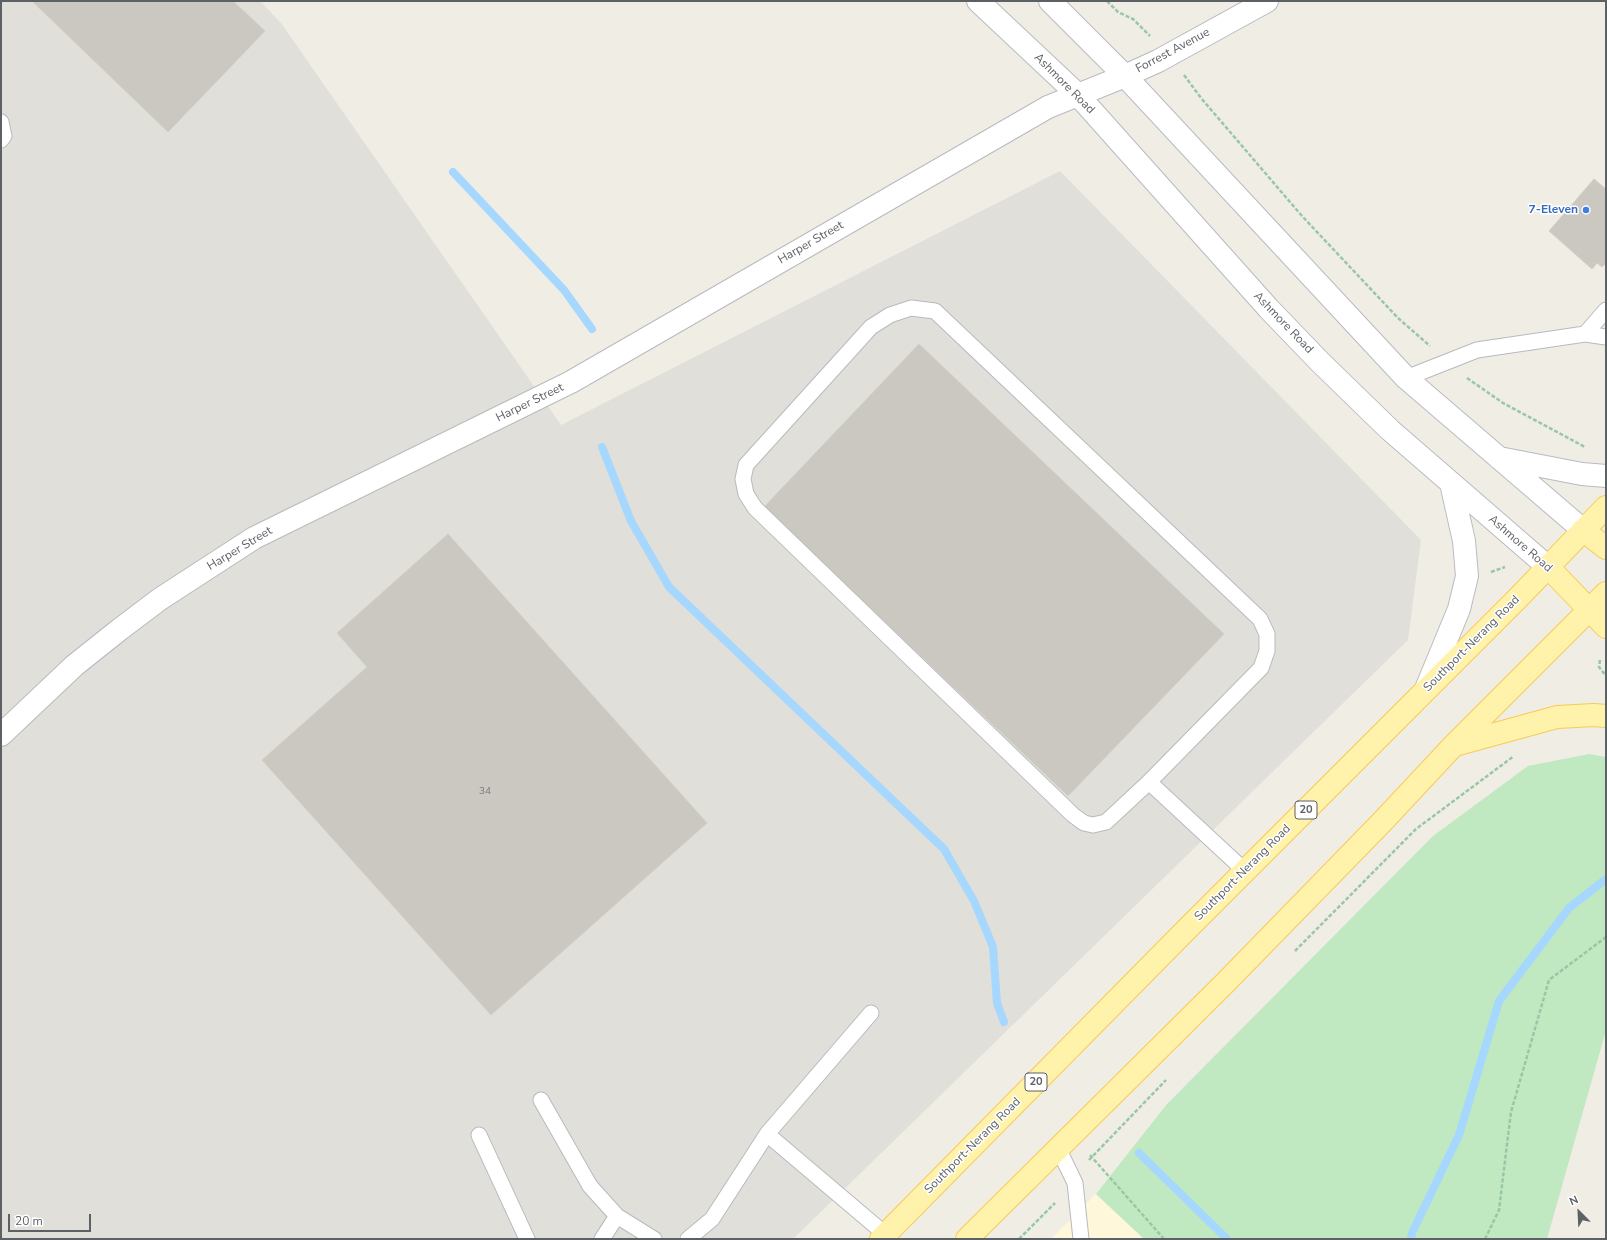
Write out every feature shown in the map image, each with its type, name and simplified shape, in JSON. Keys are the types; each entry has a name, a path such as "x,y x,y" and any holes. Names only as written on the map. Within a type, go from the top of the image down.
{"main road":[{"name":"Ashmore Road","path":"978,1 1077,94 1269,309 1390,430 1548,567 1606,627"},
{"path":"1050,1 1125,76 1406,378 1582,530 1606,548"},
{"name":"Forrest Avenue","path":"1077,94 1125,76 1169,55 1267,1"},
{"name":"Harper Street","path":"1,735 74,665 160,599 254,538 571,382 1048,107 1077,94"},
{"path":"1498,458 1582,474 1606,476"},
{"path":"1426,689 1459,609 1467,576 1464,541 1451,483"},
{"name":"Southport-Nerang Road","path":"883,1237 1606,507"},
{"path":"967,1239 1238,970 1454,746 1606,593"},
{"path":"1454,746 1557,717 1594,715 1606,716"}],"lane":[{"path":"1,122 4,136 1,140"},
{"path":"911,308 934,311 1260,620 1267,634 1267,651 1261,668 1149,782 1106,822 1093,825 1084,823 1073,815 755,508 746,494 743,479 746,465 871,327 890,315 911,308"},
{"path":"1585,334 1606,310"},
{"path":"1406,378 1477,350 1585,334 1606,338"},
{"path":"1149,782 1245,871"},
{"path":"688,1239 712,1219 767,1134 871,1013"},
{"path":"541,1100 590,1186 618,1216 654,1239"},
{"path":"767,1134 883,1237"},
{"path":"479,1135 527,1239"},
{"path":"1065,1141 1075,1183 1081,1239"},
{"path":"602,1239 618,1216"}],"path":[{"path":"1107,1 1118,12 1133,19 1169,55 1201,98 1302,216 1398,318 1468,378 1503,403 1587,448 1582,474"},
{"path":"1487,574 1505,567"},
{"path":"1600,660 1599,667 1606,676"},
{"path":"1292,953 1416,829 1516,754"},
{"path":"1485,1239 1499,1210 1510,1112 1549,980 1606,937"},
{"path":"1019,1239 1075,1183 1091,1156 1169,1077"},
{"path":"1065,1141 1091,1156 1164,1239"}],"shaded area":[{"path":"1,1 260,1 281,23 561,425 1060,171 1421,540 1408,640 793,1239 1,1239"},
{"path":"1096,1194 1144,1239 1051,1239"}],"green space":[{"path":"1589,754 1606,757 1606,1030 1547,1239 1144,1239 1096,1194 1167,1104 1433,836 1528,766"}],"building":[{"path":"32,1 233,1 265,31 168,132"},
{"name":"7-Eleven","path":"1594,179 1606,189 1606,263 1602,267 1597,263 1592,269 1549,231"},
{"path":"919,344 1224,634 1068,796 764,507"},
{"path":"448,534 707,823 491,1015 262,760 367,667 337,633"}],"waterway":[{"path":"453,172 564,290 592,329"},
{"path":"602,447 631,521 669,587 944,849 974,901 993,947 997,1003 1004,1022"},
{"path":"1411,1239 1412,1233 1459,1135 1499,1001 1569,908 1606,879"},
{"path":"1139,1153 1227,1239"}],"place":[{"name":"7-Eleven","path":"1586,210"}]}
